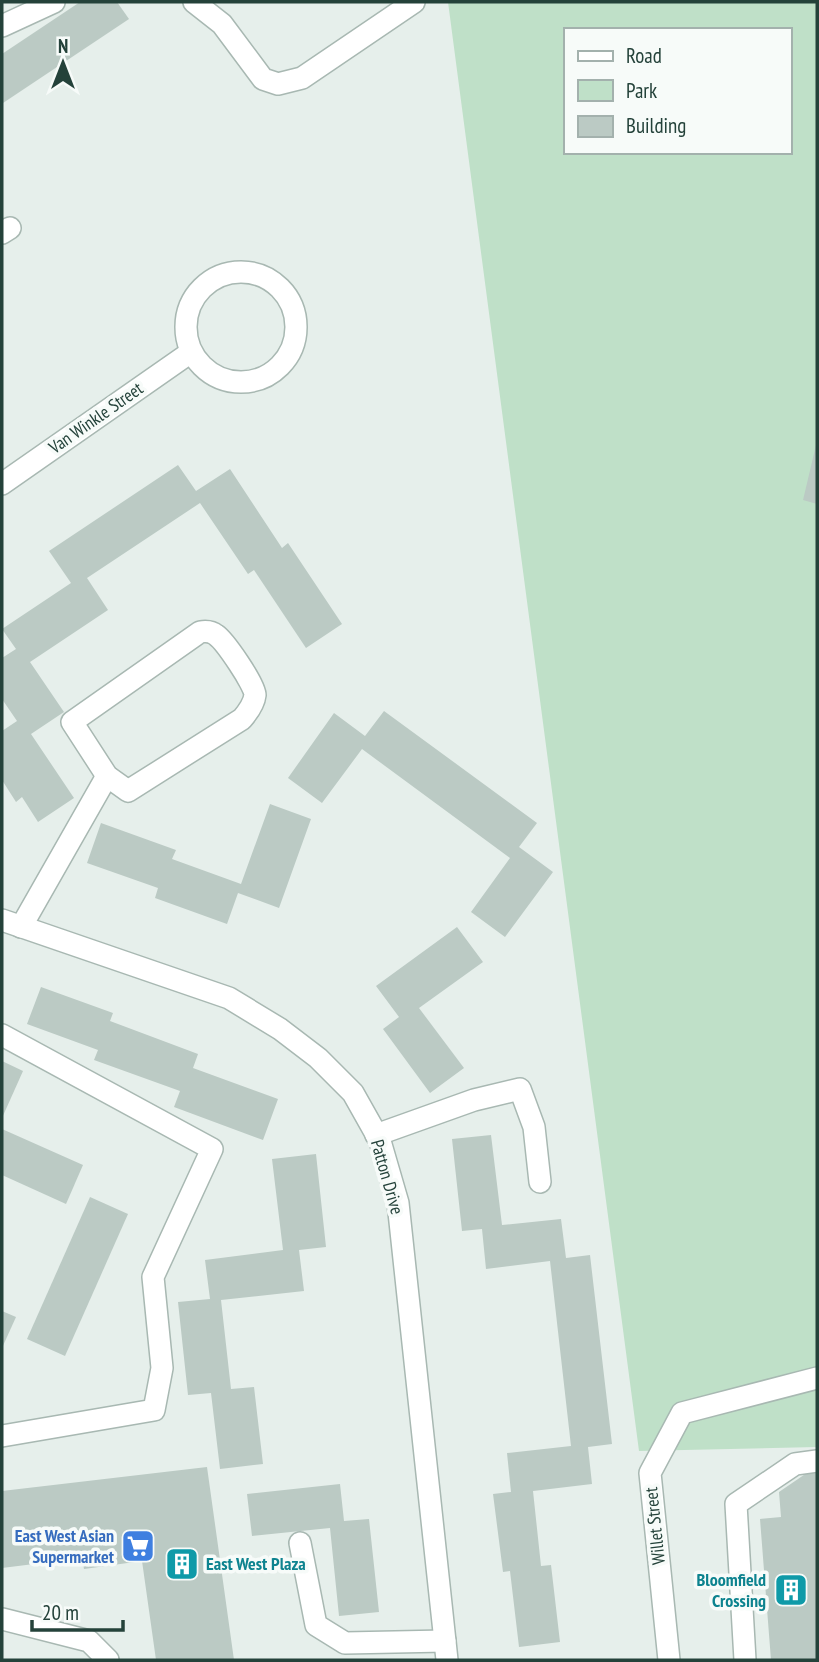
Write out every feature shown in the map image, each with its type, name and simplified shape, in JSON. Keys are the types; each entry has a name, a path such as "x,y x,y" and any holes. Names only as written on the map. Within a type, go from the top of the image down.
{"street":[{"path":"2,26 54,2"},
{"path":"194,2 222,24 263,79 278,84 302,78 414,2"},
{"path":"235,271 253,272 269,279 283,290 293,306 296,323 292,349 272,373 258,380 227,381 212,375 200,365 191,352 185,335 191,300 203,286 217,276 235,271"},
{"name":"Van Winkle Street","path":"2,484 191,352"},
{"path":"200,632 214,633 252,685 255,697 250,710 242,719 128,791 107,776 72,723 192,636 200,632"},
{"path":"11,923 107,776"},
{"name":"Patton Drive","path":"11,923 229,998 280,1028 318,1058 353,1093 376,1135 398,1203 446,1650"},
{"path":"2,1035 212,1149 153,1278 162,1368 154,1410 2,1436"},
{"path":"376,1135 474,1100 520,1089 534,1126 540,1182"},
{"name":"Willet Street","path":"669,1660 650,1473 682,1413 817,1378"},
{"path":"745,1660 736,1504 795,1464 817,1461"},
{"path":"300,1543 316,1625 345,1643 446,1650"},
{"path":"2,1619 89,1641 107,1660"}],"green space":[{"path":"448,2 817,2 817,1447 639,1451"}],"building":[{"path":"80,2 117,2 129,19 3,103 2,54"},
{"path":"817,445 817,504 803,500"},
{"path":"178,465 196,491 230,469 282,548 288,543 342,624 306,648 254,570 248,574 200,503 87,578 108,610 30,662 64,712 31,734 74,798 38,822 22,797 16,802 2,780 2,731 17,721 2,699 2,658 16,649 2,629 71,583 49,551"},
{"path":"384,711 537,823 519,847 553,872 505,937 471,912 510,858 362,749 322,803 288,778 334,713 365,736"},
{"path":"270,804 311,819 279,908 238,893 227,924 155,898 158,888 87,863 101,823 176,850 172,859 241,884"},
{"path":"457,927 483,962 419,1008 464,1068 430,1093 383,1029 399,1017 376,986"},
{"path":"41,987 113,1013 110,1021 198,1054 193,1068 278,1099 263,1140 174,1107 180,1091 94,1060 98,1050 27,1024"},
{"path":"2,1061 23,1071 2,1118"},
{"path":"2,1129 83,1165 66,1204 2,1175"},
{"path":"491,1135 502,1225 561,1219 566,1258 590,1255 612,1444 588,1447 592,1484 533,1491 541,1566 551,1565 560,1642 519,1647 510,1571 503,1572 493,1494 511,1492 507,1453 571,1446 550,1261 486,1269 482,1229 462,1231 452,1139"},
{"path":"316,1154 326,1247 299,1250 304,1291 221,1300 231,1389 254,1387 263,1464 220,1469 211,1393 188,1395 178,1302 210,1299 205,1260 283,1250 272,1159"},
{"path":"90,1197 128,1214 65,1356 27,1339"},
{"path":"2,1311 16,1317 2,1348"},
{"name":"Bloomfield Crossing","path":"817,1466 817,1660 771,1660 760,1519 781,1517 779,1492"},
{"name":"East West Plaza","path":"207,1467 234,1660 156,1660 142,1561 84,1569 82,1558 2,1568 2,1491"},
{"path":"340,1484 344,1521 369,1519 379,1612 339,1616 330,1528 252,1536 247,1494"}],"place":[{"name":"East West Asian Supermarket","path":"138,1546"},
{"name":"East West Plaza","path":"182,1564"},
{"name":"Bloomfield Crossing","path":"791,1590"}]}
